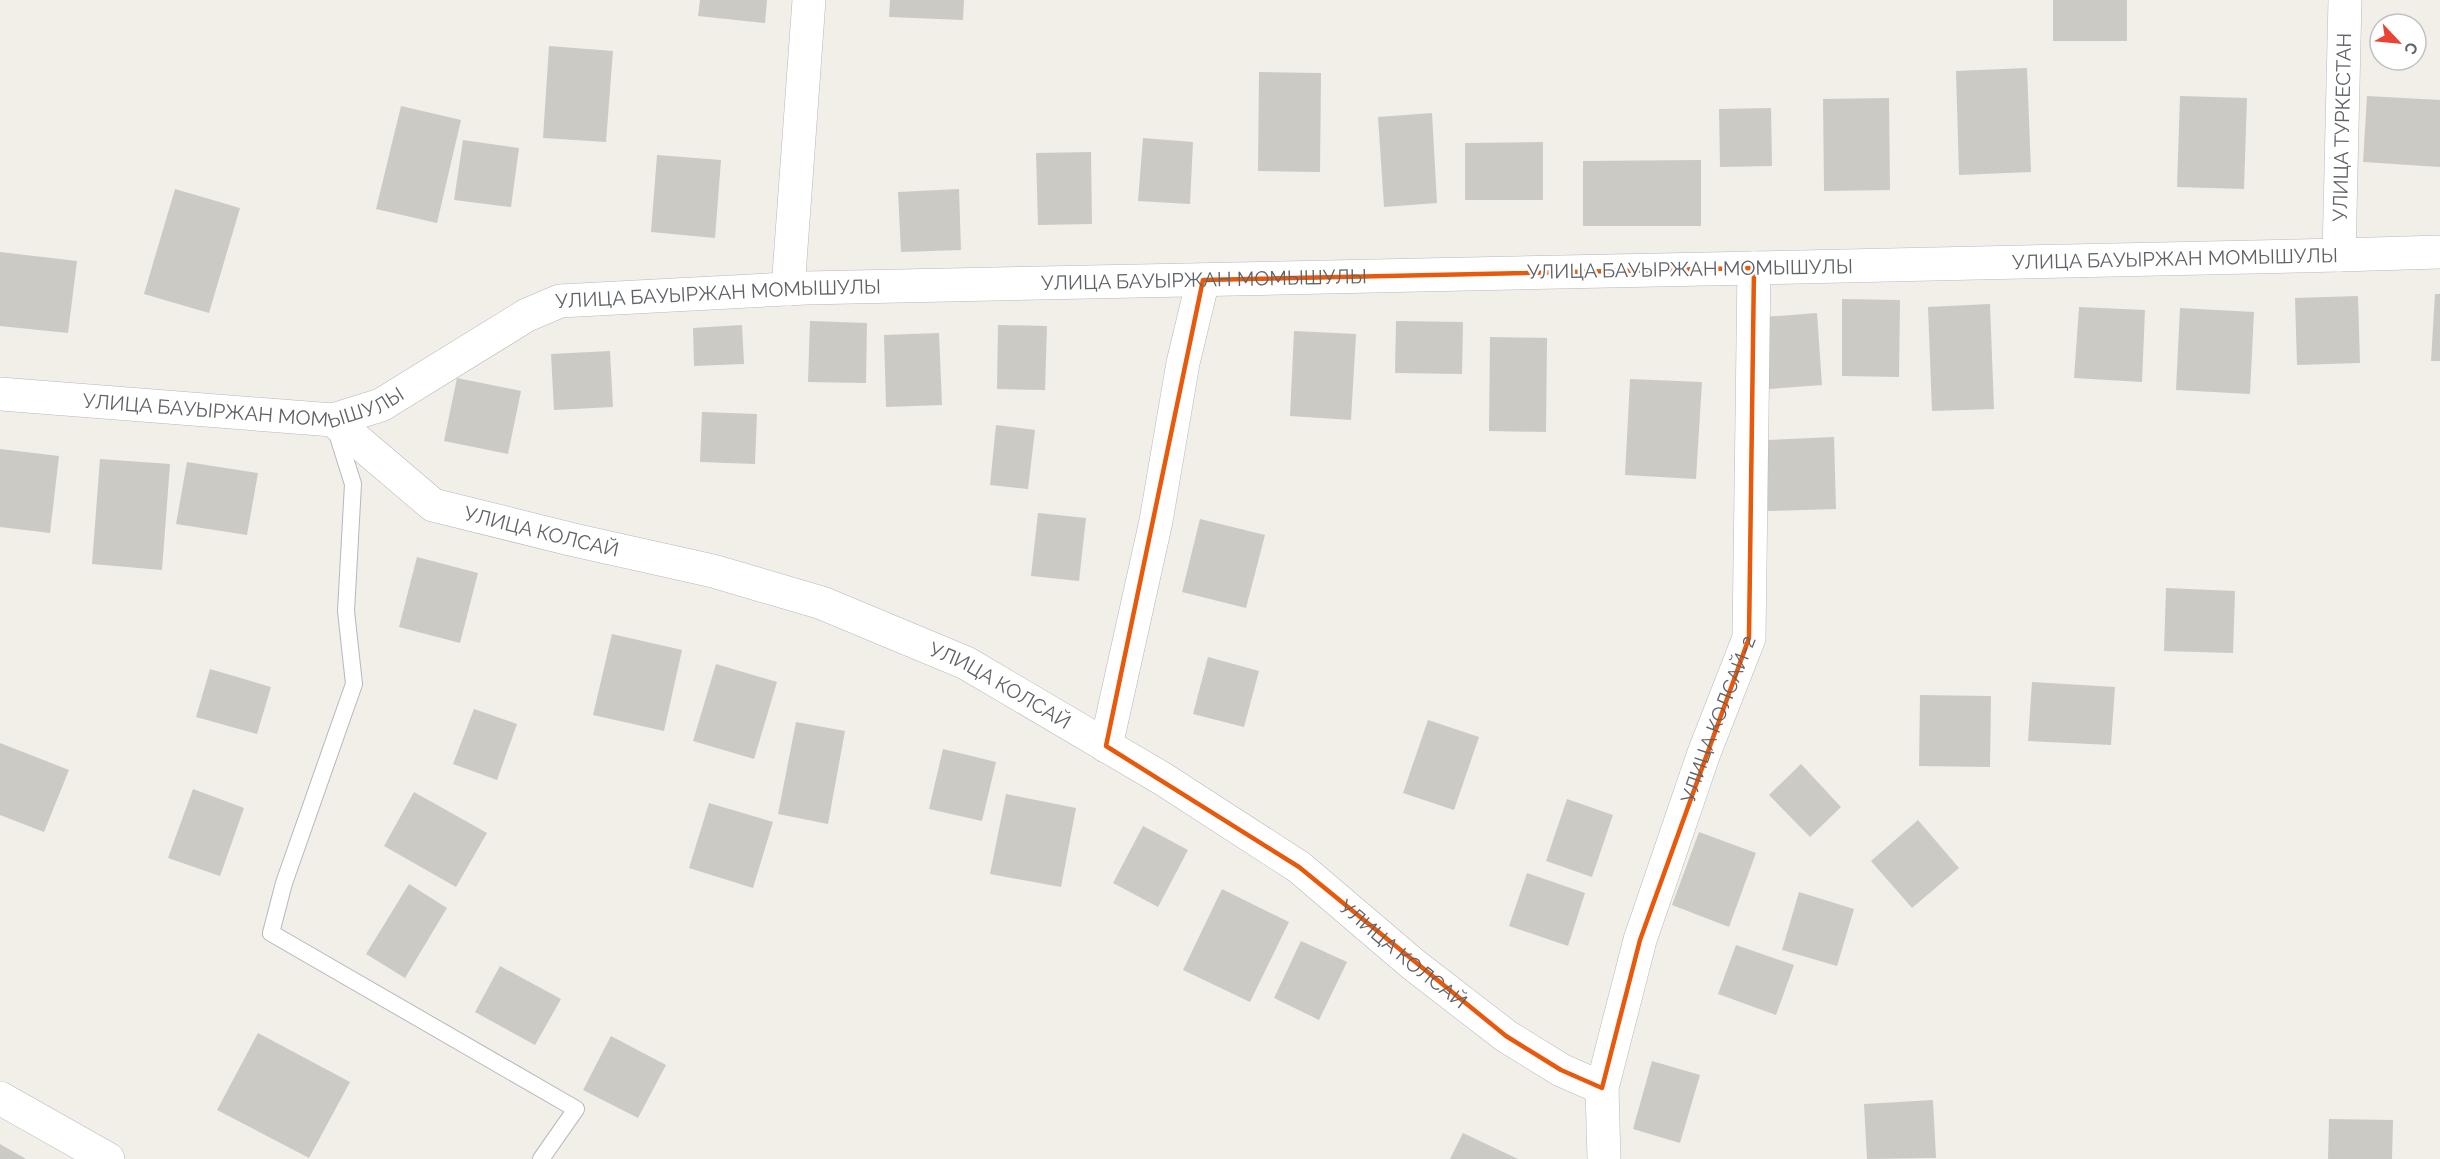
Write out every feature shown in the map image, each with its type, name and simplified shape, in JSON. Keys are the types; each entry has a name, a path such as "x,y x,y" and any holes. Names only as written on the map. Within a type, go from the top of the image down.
{"street":[{"path":"788,289 808,0"},
{"name":"УЛИЦА ТУРКЕСТАН","path":"2339,255 2344,0"},
{"name":"УЛИЦА БАУЫРЖАН МОМЫШУЛЫ","path":"0,394 333,420 381,405 527,315 561,301 788,289 2440,252"},
{"name":"УЛИЦА КОЛСАЙ-2","path":"1604,1159 1602,1088 1640,940 1704,753 1749,638 1754,268"},
{"path":"1106,746 1156,521 1183,363 1203,280"},
{"name":"УЛИЦА КОЛСАЙ","path":"333,420 433,505 713,571 822,603 966,663 1164,779 1299,867 1414,965 1506,1036 1562,1070 1602,1088"},
{"path":"0,1098 108,1159"}],"lane":[{"path":"333,420 353,484 346,611 354,684 284,883 271,933 576,1109 541,1159"}],"highlighted area":[{"path":"1754,268 1749,638 1640,940 1602,1088 1561,1070 1506,1036 1299,867 1106,746 1203,280"}],"building":[{"path":"700,0 767,0 765,23 698,16"},
{"path":"890,0 964,0 963,20 889,17"},
{"path":"2053,0 2127,0 2127,41 2053,41"},
{"path":"549,46 613,51 606,142 543,138"},
{"path":"2027,68 2031,172 1959,175 1956,71"},
{"path":"1259,72 1321,73 1320,172 1258,171"},
{"path":"2180,96 2247,98 2244,189 2177,187"},
{"path":"2367,96 2440,100 2440,167 2363,162"},
{"path":"1889,98 1890,190 1824,191 1823,99"},
{"path":"401,106 461,120 437,223 376,209"},
{"path":"1771,108 1772,166 1720,167 1719,109"},
{"path":"1432,113 1437,203 1384,207 1378,117"},
{"path":"1143,138 1193,142 1190,204 1138,201"},
{"path":"463,140 519,148 511,207 454,200"},
{"path":"1543,142 1543,200 1465,200 1465,143"},
{"path":"1091,152 1092,224 1038,225 1036,153"},
{"path":"657,155 721,160 715,238 651,232"},
{"path":"1701,160 1701,226 1583,226 1583,161"},
{"path":"175,189 240,208 209,313 144,294"},
{"path":"959,189 961,250 901,252 898,192"},
{"path":"0,252 77,261 68,333 0,326"},
{"path":"2435,294 2440,294 2440,361 2431,361"},
{"path":"2358,296 2360,363 2297,365 2295,298"},
{"path":"1842,299 1900,300 1899,377 1842,376"},
{"path":"1990,304 1994,409 1932,411 1928,307"},
{"path":"2079,307 2145,310 2142,382 2074,378"},
{"path":"2180,308 2254,312 2250,394 2176,390"},
{"path":"1817,313 1822,385 1769,389 1764,317"},
{"path":"810,321 867,323 866,383 808,382"},
{"path":"1396,321 1463,322 1462,374 1395,373"},
{"path":"742,325 744,364 694,366 693,328"},
{"path":"998,325 1047,326 1045,390 997,389"},
{"path":"1294,331 1356,334 1351,420 1290,416"},
{"path":"939,333 942,405 886,407 884,335"},
{"path":"1490,337 1547,338 1546,432 1489,431"},
{"path":"610,351 613,407 554,410 551,354"},
{"path":"457,378 521,391 508,454 444,441"},
{"path":"1630,379 1702,382 1696,479 1625,475"},
{"path":"702,412 757,414 755,464 700,462"},
{"path":"996,425 1035,430 1028,489 990,485"},
{"path":"1834,437 1836,509 1768,511 1766,440"},
{"path":"0,449 59,456 50,533 0,527"},
{"path":"100,459 170,464 162,570 92,564"},
{"path":"187,462 258,473 247,535 176,524"},
{"path":"1038,513 1086,518 1079,581 1031,576"},
{"path":"1200,519 1265,535 1246,608 1182,592"},
{"path":"417,557 478,573 460,643 399,627"},
{"path":"2166,588 2235,591 2233,653 2164,651"},
{"path":"612,634 682,650 664,731 593,715"},
{"path":"1208,657 1259,671 1244,727 1193,714"},
{"path":"716,664 777,682 754,759 693,741"},
{"path":"210,669 271,687 257,734 196,717"},
{"path":"2032,682 2115,687 2111,745 2028,741"},
{"path":"1920,695 1991,696 1990,767 1919,766"},
{"path":"474,709 517,724 497,780 453,764"},
{"path":"1428,720 1479,737 1454,810 1403,793"},
{"path":"796,722 845,731 828,824 778,814"},
{"path":"0,743 69,770 44,832 0,815"},
{"path":"943,749 996,762 982,821 929,809"},
{"path":"1801,764 1841,807 1810,837 1769,795"},
{"path":"193,789 244,808 220,876 168,858"},
{"path":"414,792 487,833 456,887 384,846"},
{"path":"1006,794 1076,808 1061,887 990,874"},
{"path":"1567,799 1613,815 1592,877 1546,861"},
{"path":"709,803 773,822 753,888 689,868"},
{"path":"1918,820 1959,868 1912,908 1871,861"},
{"path":"1143,826 1188,850 1158,907 1113,883"},
{"path":"1699,832 1756,853 1729,927 1672,905"},
{"path":"1527,873 1585,893 1568,946 1509,926"},
{"path":"409,884 447,908 405,978 366,954"},
{"path":"1222,889 1289,922 1250,1002 1183,970"},
{"path":"1799,892 1854,909 1837,966 1782,950"},
{"path":"1301,941 1347,962 1319,1020 1274,998"},
{"path":"1736,945 1794,965 1776,1015 1718,994"},
{"path":"500,966 561,999 535,1045 475,1012"},
{"path":"258,1033 350,1082 309,1158 217,1110"},
{"path":"611,1036 666,1065 638,1118 583,1090"},
{"path":"1652,1061 1700,1075 1680,1143 1633,1129"},
{"path":"1933,1100 1936,1158 1867,1159 1864,1104"},
{"path":"2329,1119 2393,1120 2392,1159 2328,1159"},
{"path":"1463,1133 1518,1159 1450,1159"},
{"path":"0,1144 26,1159 0,1159"}]}
